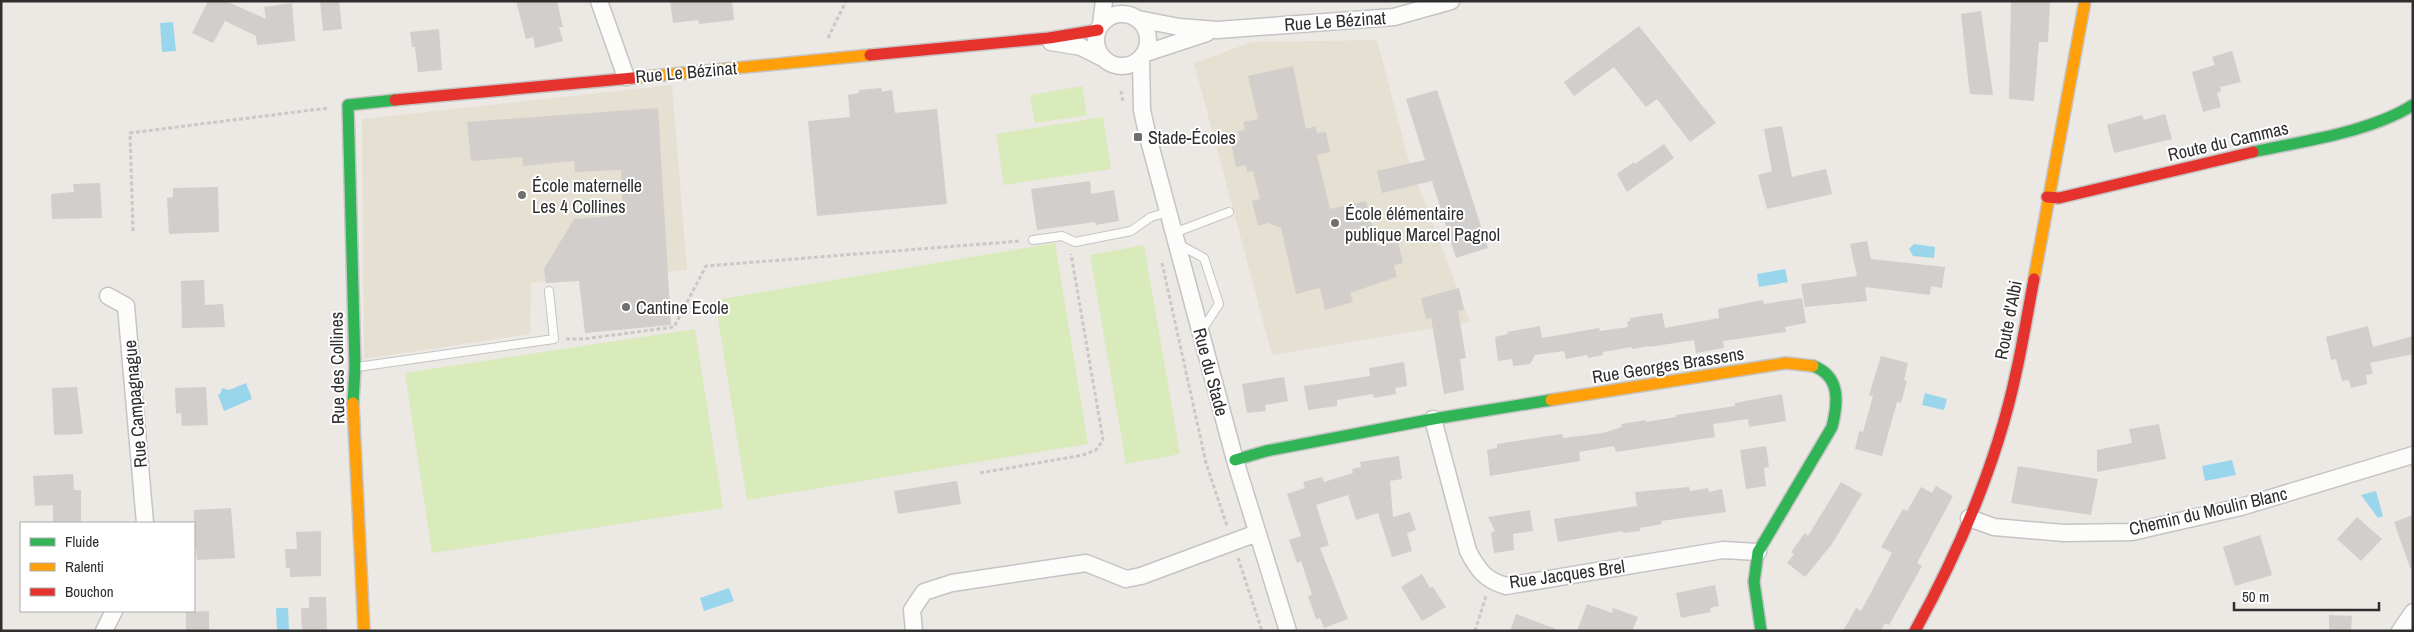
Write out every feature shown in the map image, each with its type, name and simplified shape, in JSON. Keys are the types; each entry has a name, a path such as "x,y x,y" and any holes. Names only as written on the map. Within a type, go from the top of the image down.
{"street":[{"path":"599,1 626,77"},
{"path":"1104,1 1096,40 1106,60 1124,66 1143,56 1148,35 1145,27 1120,1"},
{"name":"Rue Le Bézinat","path":"1136,17 1180,27 1217,30 1394,17 1451,1"},
{"name":"Route d'Albi","path":"1915,631 1955,553 1970,518 1994,449 2016,374 2047,198 2086,1"},
{"path":"1099,27 1115,14 1136,17"},
{"name":"Rue Le Bézinat","path":"348,105 1049,38 1099,27"},
{"name":"Rue Le Bézinat","path":"1143,56 1217,30"},
{"name":"Rue Le Bézinat","path":"1024,39 1082,47 1106,60"},
{"name":"Rue du Stade","path":"1142,110 1143,56"},
{"name":"Rue du Stade","path":"1106,60 1126,78 1142,110 1235,460 1288,631"},
{"name":"Rue des Collines","path":"348,105 355,367 353,396 364,631"},
{"name":"Route du Cammas","path":"2047,198 2059,198 2373,124 2399,114 2413,105"},
{"name":"Rue Campagnague","path":"108,296 126,306 145,522"},
{"name":"Rue Georges Brassens","path":"1235,460 1266,451 1433,419 1786,363 1802,362 1816,366 1828,374 1836,385 1838,399 1832,427 1758,552 1752,571 1752,589 1761,631"},
{"name":"Rue Jacques Brel","path":"1433,419 1468,551 1477,569 1491,581 1506,586 1722,550 1758,552"},
{"name":"Chemin du Moulin Blanc","path":"1970,518 1994,527 2024,530 2064,533 2132,532 2241,507 2413,455"},
{"path":"914,631 912,610 924,592 952,582 1086,563 1126,579 1141,576 1257,533"},
{"path":"104,631 114,612"},
{"path":"2400,631 2413,612"}],"lane":[{"path":"1033,240 1062,236 1075,242 1132,231 1151,216 1168,212"},
{"path":"1200,332 1219,304 1204,258 1175,238 1229,212"},
{"path":"355,367 554,339 549,291"}],"path":[{"path":"818,59 846,1"},
{"path":"1123,102 1121,93 1131,87"},
{"path":"133,231 130,133 348,105"},
{"path":"980,473 1083,455 1096,450 1103,440 1069,239"},
{"path":"554,339 583,339 674,327 706,266 1033,240"},
{"path":"1161,261 1206,463 1262,631"},
{"path":"1475,631 1491,581"}],"shaded area":[{"name":"École élémentaire publique Marcel Pagnol","path":"1377,40 1408,158 1470,322 1272,355 1194,63 1252,42"},
{"name":"École maternelle Les 4 Collines","path":"672,85 687,270 531,283 530,334 364,359 362,119"}],"green space":[{"path":"1082,86 1087,115 1035,123 1030,95"},
{"path":"1103,117 1111,169 1004,185 996,134"},
{"path":"1055,243 1088,444 747,500 715,300"},
{"path":"1144,245 1180,454 1126,464 1090,255"},
{"path":"695,329 723,508 432,553 405,373"}],"water":[{"path":"173,22 176,51 162,52 160,23"},
{"path":"1914,244 1935,247 1934,258 1913,256 1909,249"},
{"path":"1785,269 1788,282 1759,287 1757,274"},
{"path":"246,383 252,399 224,411 218,395 221,393 222,388 229,390"},
{"path":"1925,393 1947,399 1944,410 1922,405"},
{"path":"2232,460 2236,475 2205,481 2202,466"},
{"path":"2376,491 2383,516 2378,518 2361,495"},
{"path":"729,588 734,601 704,611 700,598"},
{"path":"276,608 288,608 289,631 277,631"}],"building":[{"path":"208,1 226,1 266,19 264,7 292,3 295,41 257,45 256,36 225,21 213,43 192,33"},
{"path":"320,1 339,1 342,29 323,31"},
{"path":"516,1 557,1 563,27 559,27 563,41 535,48 533,37 526,39"},
{"path":"670,1 732,1 734,20 699,24 698,20 673,23"},
{"path":"2011,1 2050,1 2048,42 2039,42 2034,101 2009,99"},
{"path":"1981,11 1993,95 1970,94 1961,14"},
{"path":"1639,26 1716,123 1690,142 1657,99 1646,107 1614,67 1574,96 1564,82"},
{"path":"439,29 442,70 418,72 415,47 412,47 410,32"},
{"path":"2232,51 2241,82 2220,87 2221,91 2217,93 2221,107 2203,112 2192,72 2215,65 2212,57"},
{"path":"1293,66 1306,129 1316,126 1317,133 1326,132 1330,152 1317,155 1330,209 1366,201 1377,246 1398,241 1403,263 1394,265 1397,277 1350,293 1353,302 1325,310 1320,288 1296,294 1281,228 1268,223 1258,226 1252,201 1260,199 1253,171 1247,172 1246,165 1236,167 1231,142 1240,140 1238,131 1245,130 1243,122 1258,119 1248,76"},
{"path":"881,88 882,92 892,90 895,113 937,109 947,204 817,216 808,121 850,117 848,95 859,93 859,90"},
{"path":"1437,90 1488,248 1456,258 1432,181 1382,193 1377,171 1425,160 1406,99"},
{"path":"658,108 671,325 585,333 579,281 546,283 544,269 574,219 623,215 621,170 575,172 574,161 523,166 522,157 471,161 467,122"},
{"path":"2165,114 2172,139 2114,153 2107,125 2142,115 2144,120"},
{"path":"1782,126 1792,177 1826,169 1832,194 1767,209 1758,175 1772,171 1764,129"},
{"path":"1664,144 1674,158 1627,192 1617,174"},
{"path":"1090,181 1091,194 1114,190 1119,221 1096,225 1095,222 1037,230 1031,189"},
{"path":"100,183 102,218 52,219 51,194 74,192 73,184"},
{"path":"218,187 219,232 169,234 167,198 173,197 173,188"},
{"path":"1867,241 1871,259 1945,267 1942,288 1931,286 1930,295 1865,287 1867,301 1805,307 1801,284 1857,276 1850,244"},
{"path":"204,280 205,305 223,304 225,327 182,328 181,281"},
{"path":"1459,288 1464,310 1458,311 1466,358 1460,359 1464,390 1444,394 1431,318 1426,319 1421,298"},
{"path":"1802,298 1806,323 1785,327 1786,332 1723,341 1724,348 1696,353 1694,340 1632,349 1631,347 1603,352 1603,355 1588,358 1587,355 1566,359 1564,351 1535,355 1530,364 1513,366 1512,359 1498,361 1495,337 1508,334 1507,332 1540,326 1542,338 1599,328 1600,331 1628,327 1627,322 1630,321 1630,318 1662,313 1665,328 1719,318 1718,309 1763,300 1764,304"},
{"path":"2368,326 2373,347 2413,336 2413,354 2370,363 2373,374 2366,375 2367,384 2351,388 2349,380 2342,381 2336,359 2331,360 2326,337"},
{"path":"1881,356 1908,363 1904,380 1907,381 1901,403 1897,402 1882,456 1855,449 1859,431 1863,432 1873,396 1869,395"},
{"path":"1404,362 1407,386 1395,388 1396,394 1374,398 1373,394 1337,400 1337,406 1308,410 1304,386 1370,376 1369,368"},
{"path":"1284,377 1288,401 1265,405 1266,411 1247,413 1242,384"},
{"path":"77,387 83,434 54,435 52,388"},
{"path":"206,387 208,425 182,426 181,413 176,414 175,388"},
{"path":"1782,394 1786,421 1749,427 1748,419 1713,424 1715,437 1616,452 1614,446 1579,452 1580,461 1490,476 1487,450 1497,448 1497,444 1562,434 1563,438 1603,433 1622,427 1621,424 1676,417 1676,415 1735,406 1735,403"},
{"path":"2159,424 2166,459 2097,472 2097,450 2132,443 2129,429"},
{"path":"1766,446 1769,467 1764,468 1766,486 1746,489 1740,450"},
{"path":"1399,456 1402,479 1390,481 1393,517 1410,512 1416,530 1407,533 1412,551 1392,557 1378,513 1356,520 1348,495 1316,505 1329,545 1320,548 1348,619 1324,628 1320,618 1316,619 1308,596 1312,595 1301,561 1297,563 1289,540 1301,536 1287,494 1305,488 1303,482 1322,477 1324,482 1353,473 1352,469 1361,467 1360,462"},
{"path":"2018,466 2098,479 2091,515 2011,503"},
{"path":"73,474 74,490 81,490 81,522 53,522 53,505 35,506 33,476"},
{"path":"957,481 961,504 898,514 894,491"},
{"path":"1841,482 1862,494 1832,544 1805,577 1787,563 1794,554 1791,552 1805,533 1808,536"},
{"path":"1936,486 1953,496 1917,563 1922,566 1889,625 1885,623 1881,631 1843,631 1856,608 1861,611 1892,553 1881,547 1903,509 1907,511 1921,487 1932,493"},
{"path":"1689,487 1690,491 1708,488 1709,492 1722,489 1726,512 1661,521 1662,524 1640,528 1640,531 1623,533 1623,531 1558,542 1554,519 1637,506 1635,492"},
{"path":"231,508 235,558 197,560 194,510"},
{"path":"1530,510 1533,531 1513,534 1514,550 1494,553 1491,533 1495,531 1488,517"},
{"path":"2413,515 2413,568 2410,568 2394,522"},
{"path":"2357,517 2382,539 2361,561 2337,539"},
{"path":"321,531 321,576 290,577 290,568 286,568 285,549 297,549 296,532"},
{"path":"2260,535 2272,575 2235,586 2223,547"},
{"path":"1422,574 1430,588 1433,587 1446,607 1422,621 1401,587"},
{"path":"1715,585 1719,606 1710,608 1711,612 1681,618 1676,593"},
{"path":"309,597 326,597 327,631 302,631 301,608 309,608"},
{"path":"1587,604 1612,613 1613,608 1638,617 1632,631 1577,631"},
{"path":"209,611 209,631 186,631 186,612"},
{"path":"1516,614 1556,629 1556,631 1510,631"},
{"path":"2329,615 2352,616 2351,631 2329,631"}],"traffic: fast":[{"path":"353,403 355,367 348,105 395,100"},
{"path":"2253,152 2357,129 2396,114 2413,105"},
{"path":"1761,631 1754,582 1758,552 1832,427 1834,418 1836,400 1833,383 1829,376 1813,366"},
{"path":"1235,460 1266,451 1433,419 1551,400"}],"traffic: slow":[{"path":"2034,279 2085,1"},
{"path":"633,78 870,55"},
{"path":"1551,400 1786,363 1813,366"},
{"path":"353,403 364,631"}],"traffic: jam":[{"path":"870,55 1049,38 1098,30"},
{"path":"395,100 633,78"},
{"path":"2047,197 2059,198 2253,152"},
{"path":"1915,631 1947,570 1987,473 2008,407 2019,361 2034,279"}],"place":[{"name":"Stade-Écoles","path":"1138,137"},
{"name":"École maternelle Les 4 Collines","path":"522,195"},
{"name":"École élémentaire publique Marcel Pagnol","path":"1335,223"},
{"name":"Cantine Ecole","path":"626,307"}]}
